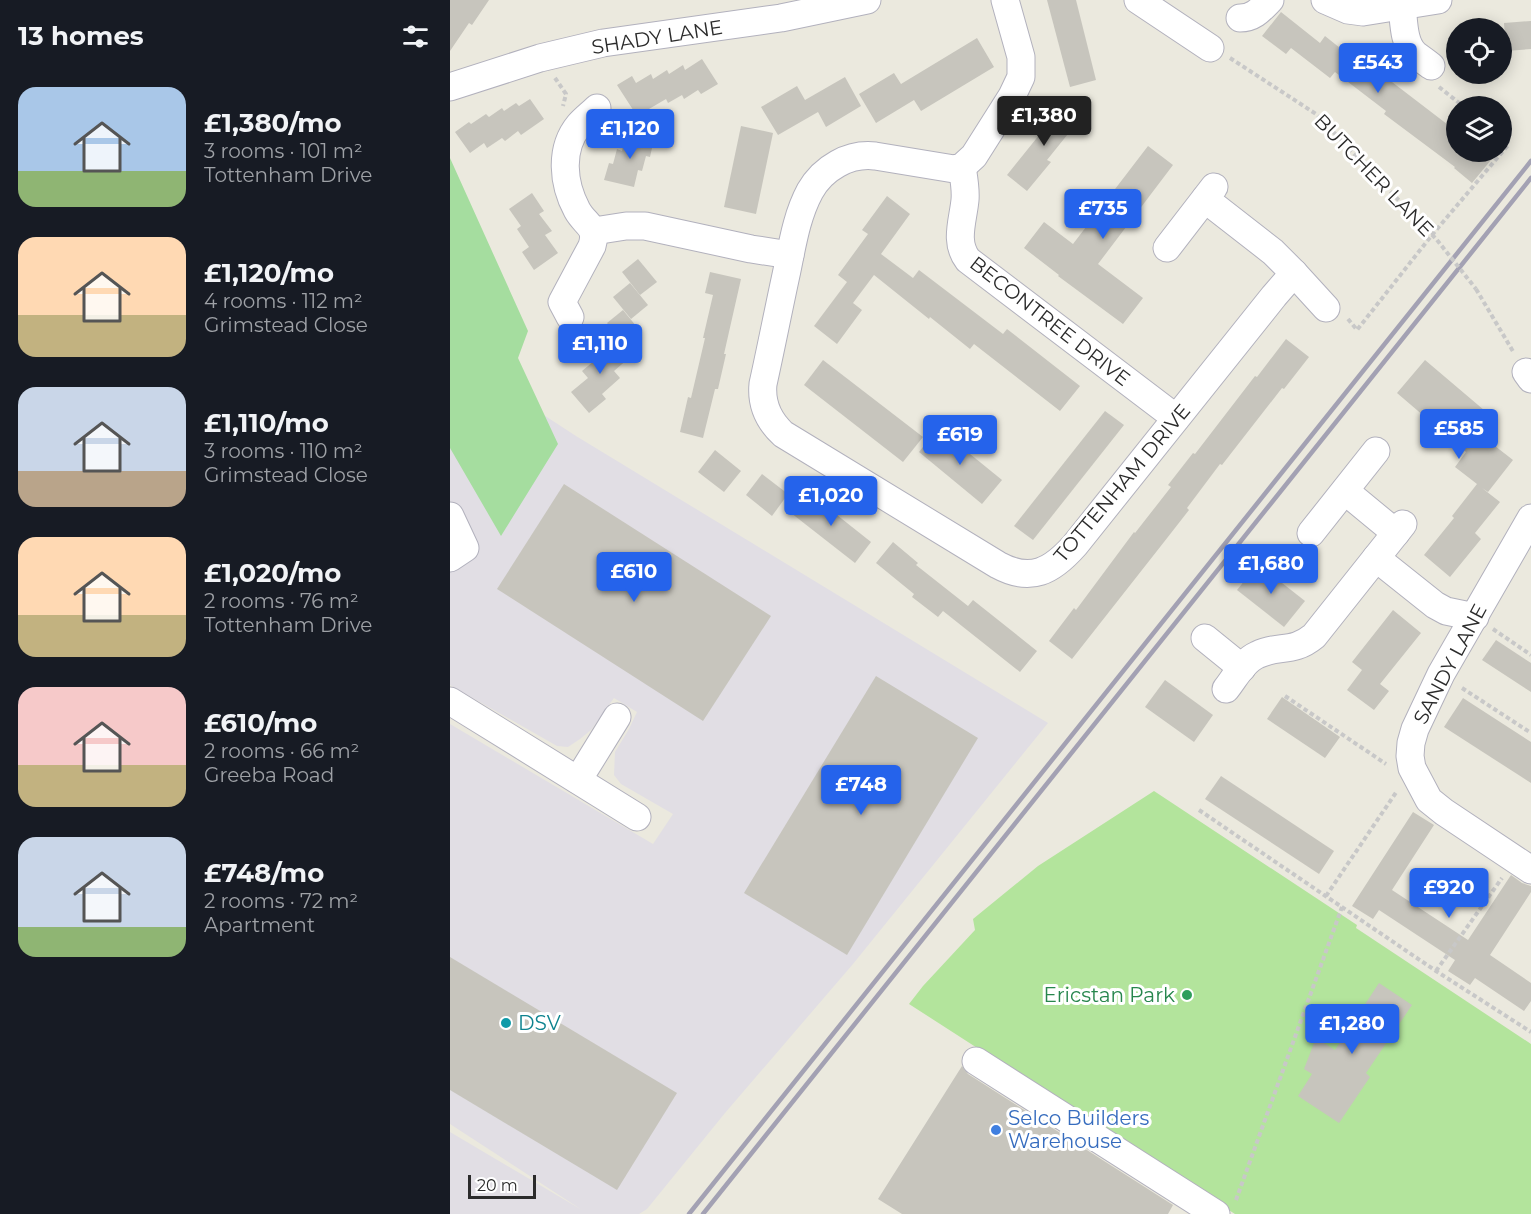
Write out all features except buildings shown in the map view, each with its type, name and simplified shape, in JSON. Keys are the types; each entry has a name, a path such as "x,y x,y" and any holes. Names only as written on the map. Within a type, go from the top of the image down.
{"street":[{"name":"SHADY LANE","path":"450,87 540,58 603,43 778,9 867,0"},
{"path":"962,168 974,156 1012,96 1021,77 1021,57 1005,0"},
{"path":"1138,0 1210,48"},
{"path":"1240,18 1255,14 1270,0"},
{"path":"1326,0 1355,12 1438,0"},
{"path":"1402,6 1410,47 1431,66"},
{"path":"570,317 562,302 595,238 594,231 578,212 565,171 565,158 579,114"},
{"name":"TOTTENHAM DRIVE","path":"962,168 946,168 865,154 845,160 826,172 811,190 799,220 762,395 771,421 791,440 1005,570 1030,574 1049,569 1075,545 1294,273"},
{"name":"BECONTREE DRIVE","path":"962,168 965,200 960,236 962,250 968,260 1176,418"},
{"path":"1167,248 1209,193 1273,252 1326,308"},
{"path":"594,231 626,226 645,226 790,255"},
{"path":"1311,533 1376,451"},
{"path":"1211,643 1234,679 1250,659 1267,651 1297,647 1305,643 1321,628 1399,529 1345,491"},
{"path":"450,516 465,548 450,558"},
{"name":"SANDY LANE","path":"1523,865 1429,800 1412,768 1410,756 1415,729 1441,674 1531,518"},
{"path":"1376,558 1435,605 1446,611 1475,617"},
{"path":"450,701 637,816"},
{"path":"578,780 617,717"},
{"path":"976,1061 1225,1210"}],"path":[{"name":"BUTCHER LANE","path":"1210,48 1223,53 1316,114 1437,240 1476,289 1528,376"},
{"path":"540,58 579,114"},
{"path":"1326,308 1340,309 1357,330 1432,235 1494,162"},
{"path":"1475,617 1531,655"},
{"path":"1441,674 1531,733"},
{"path":"1285,696 1394,770 1412,768"},
{"path":"1326,896 1412,768"},
{"path":"1199,810 1436,971 1531,1032"},
{"path":"1436,971 1523,865"},
{"path":"1225,1210 1342,907"}],"shaded area":[{"path":"450,354 576,436 1048,723 853,964 725,1113 647,1209 639,1214 450,1214 450,1132 582,1210 450,1124 450,724 653,844 673,814 621,784 614,775 615,752 637,712 614,698 591,730 568,747 557,746 450,685"}],"green space":[{"path":"450,158 528,331 518,358 558,444 501,536 450,448"},
{"name":"Ericstan Park","path":"1154,791 1357,925 1356,928 1531,1044 1531,1214 1235,1214 909,1004 975,930 973,919 1038,866"}],"railway":[{"path":"689,1214 1531,161"},
{"path":"703,1214 1531,178"}],"place":[{"name":"Ericstan Park","path":"1187,995"},
{"name":"DSV","path":"506,1023"},
{"name":"Selco Builders Warehouse","path":"996,1130"}]}
